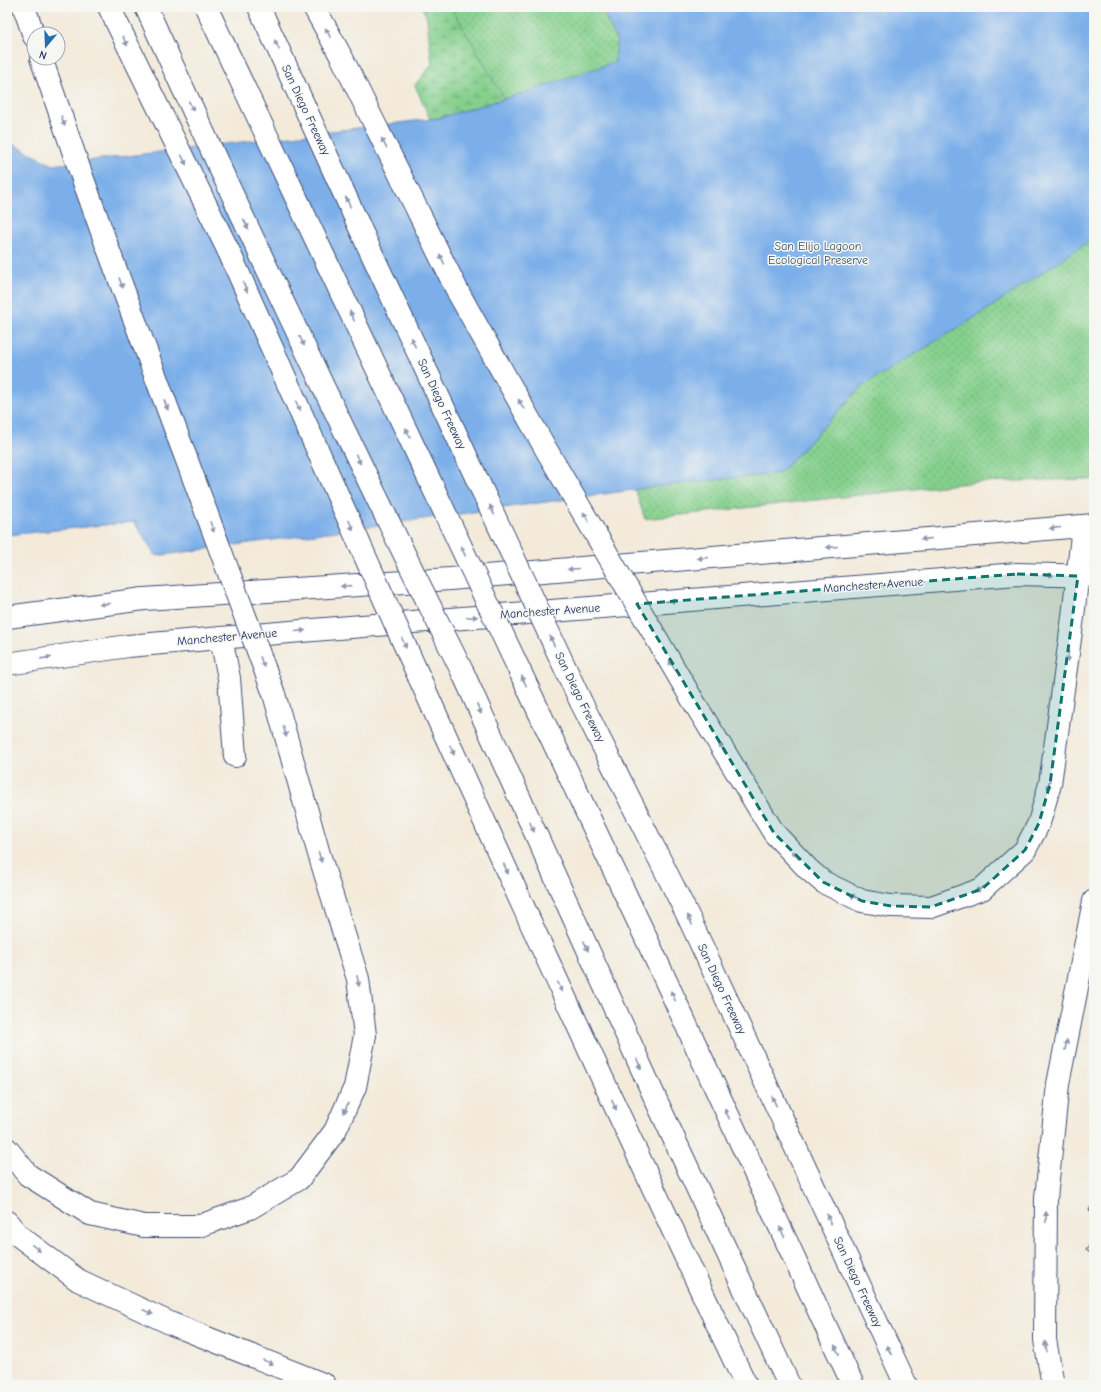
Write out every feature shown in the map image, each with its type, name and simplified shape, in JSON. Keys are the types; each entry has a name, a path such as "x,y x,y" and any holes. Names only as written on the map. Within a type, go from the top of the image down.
{"main road":[{"path":"24,7 31,26"},
{"path":"109,7 229,252 419,677 564,996 746,1385"},
{"path":"146,7 243,218 375,494 463,673 649,1086 789,1385"},
{"path":"206,7 646,938 853,1385"},
{"name":"San Diego Freeway","path":"259,7 581,702 687,914 906,1385"},
{"path":"7,616 144,599 450,579 1089,525 1086,576 1050,784 1040,822 1024,850 982,889 931,907 891,906 862,901 823,882 808,869 774,833 692,699 548,451 459,294 342,58 314,7"},
{"path":"7,1149 28,1175 90,1214 144,1226 199,1226 250,1208 299,1178 335,1132 355,1088 365,1035 358,979 319,854 274,694 107,246 44,66"},
{"name":"Manchester Avenue","path":"7,664 128,646 340,627 1017,574 1086,576"},
{"path":"221,638 229,678 235,756"},
{"path":"1053,1385 1045,1340 1046,1198 1058,1084 1094,901"},
{"path":"7,1222 20,1236 78,1280 172,1324 325,1385"}],"highlighted area":[{"path":"1017,574 1078,576 1050,784 1039,823 1025,850 982,889 931,907 891,906 862,901 823,882 774,833 637,604"}],"green space":[{"path":"422,7 601,7 524,93 439,118 430,119 415,85 432,64 427,18"},
{"name":"San Elijo Lagoon Ecological Preserve","path":"451,7 1094,7 1094,479 977,482 645,519 505,100"}],"water":[{"path":"601,7 1094,7 1094,238 979,315 862,386 780,473 676,484 156,556 134,522 7,535 7,141 53,165 439,118 524,93 615,62 617,41"}],"building":[{"path":"1094,1201 1094,1213 1089,1210"},
{"path":"1094,1238 1094,1255 1086,1250"}]}
